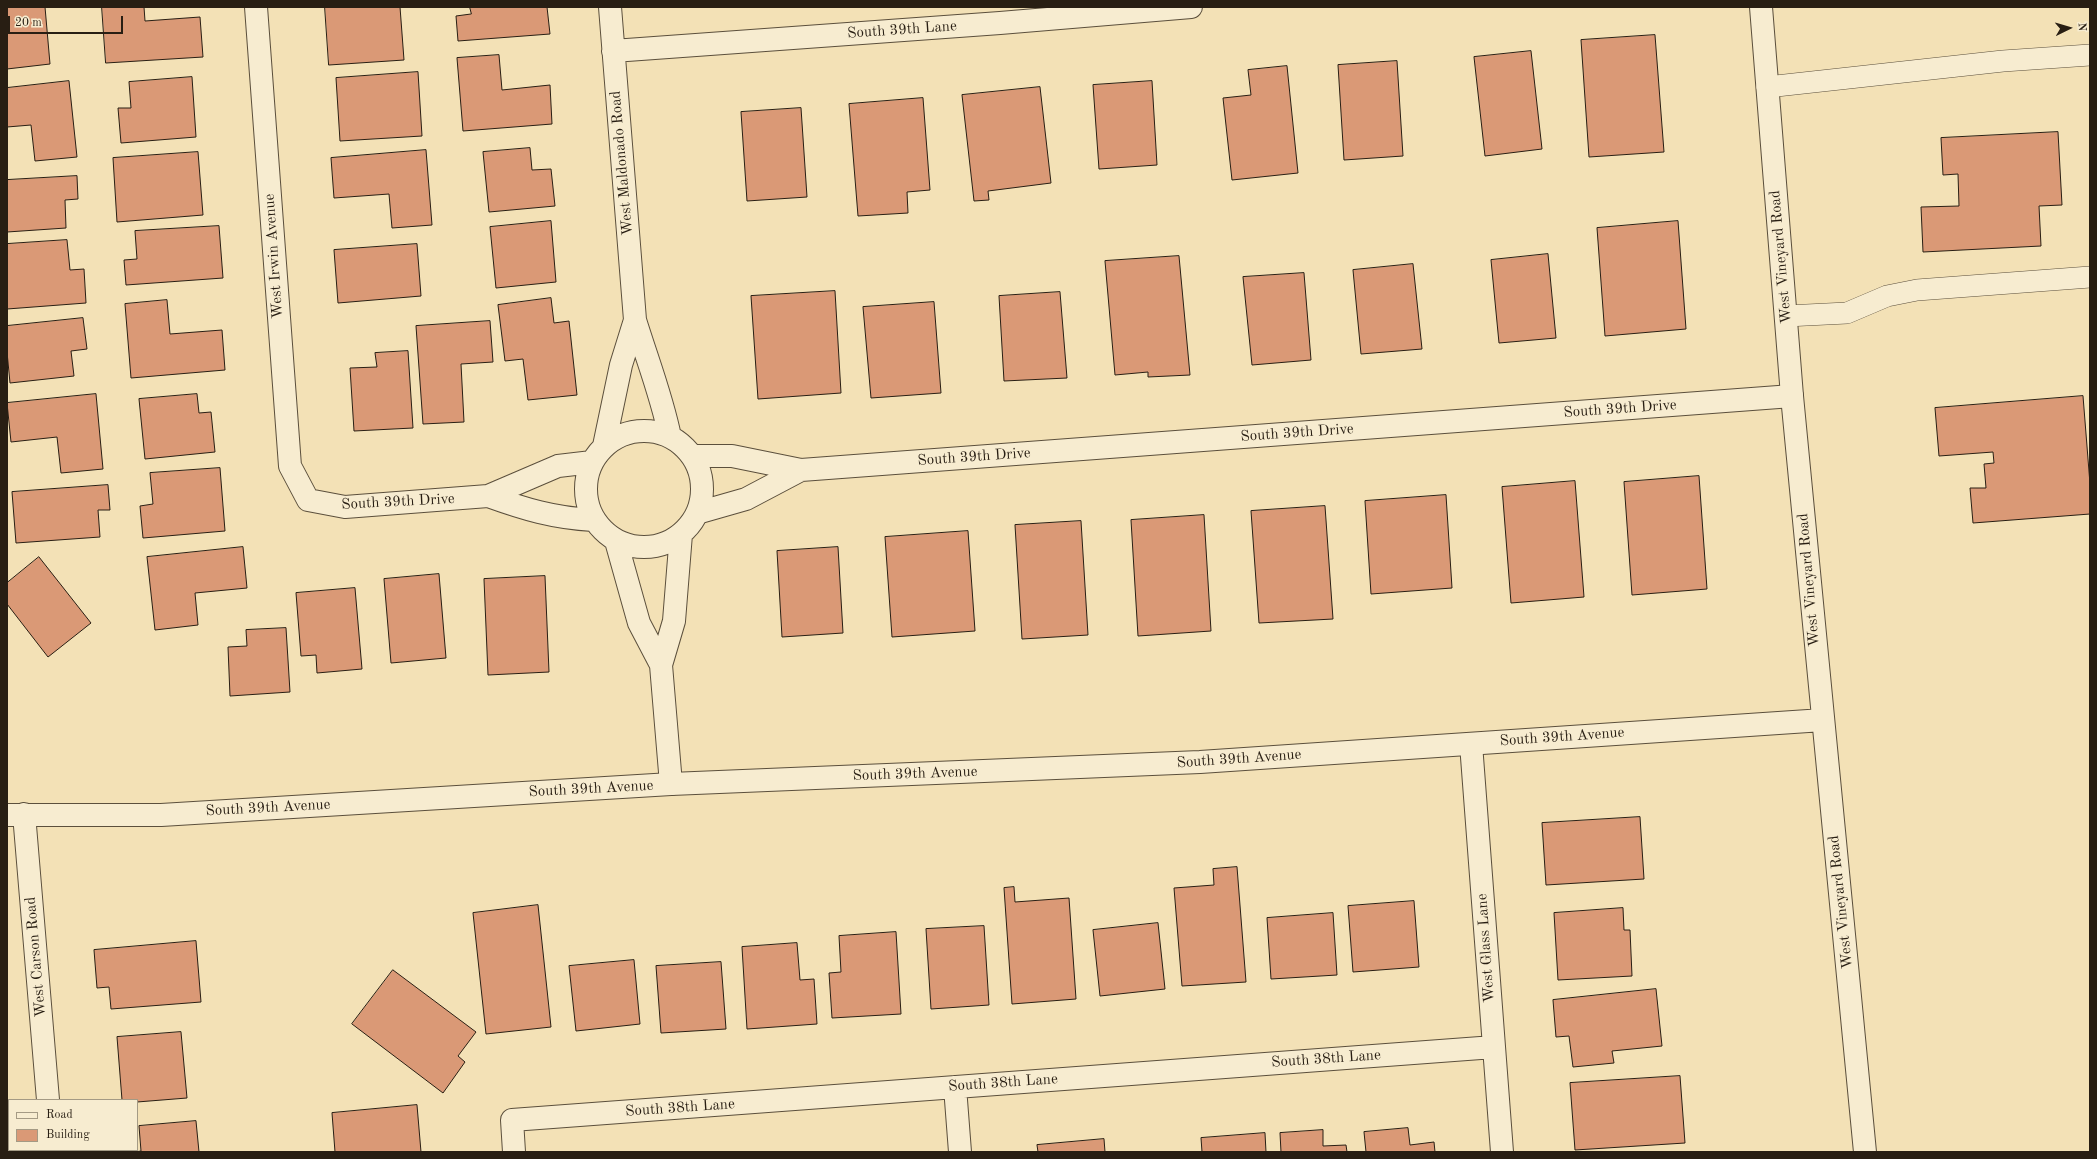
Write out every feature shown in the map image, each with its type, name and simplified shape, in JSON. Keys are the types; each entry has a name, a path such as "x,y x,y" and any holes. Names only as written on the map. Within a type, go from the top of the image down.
{"street":[{"name":"West Irwin Avenue","path":"256,7 290,466 308,500"},
{"name":"West Maldonado Road","path":"610,7 635,320 649,367 665,408 670,437"},
{"name":"South 39th Lane","path":"613,51 1000,23 1191,7"},
{"name":"West Vineyard Road","path":"1761,7 1792,396 1822,720 1866,1152"},
{"name":"West Maldonado Road","path":"598,454 621,365 635,320"},
{"name":"South 39th Drive","path":"692,456 732,456 801,470 1792,396"},
{"path":"636,431 653,431 670,437 683,445 692,456 699,470 702,484 701,499 697,513 681,534 666,543 650,548 632,547 603,532 594,520 587,501 586,481 598,454 619,436 636,431"},
{"name":"South 39th Drive","path":"308,500 346,508 488,496 558,466 598,454"},
{"name":"South 39th Drive","path":"697,513 746,499 801,470"},
{"name":"South 39th Drive","path":"488,496 528,511 565,519 594,520"},
{"path":"671,784 661,665 674,620 681,534"},
{"path":"616,540 626,583 640,623 661,665"},
{"name":"South 39th Avenue","path":"15,815 160,815 671,784 1200,762 1822,720"},
{"name":"West Glass Lane","path":"1470,744 1502,1152"},
{"name":"West Carson Road","path":"15,815 48,1099"},
{"name":"South 38th Lane","path":"514,1152 512,1120 1494,1047"},
{"path":"955,1087 960,1152"}],"lane":[{"path":"1767,86 2003,61 2090,55"},
{"path":"1786,316 1847,314 1887,296 1917,290 2090,277"}],"building":[{"path":"7,7 45,7 50,64 7,69"},
{"path":"102,7 144,7 145,21 200,17 203,57 106,63"},
{"path":"325,7 400,7 404,60 329,65"},
{"path":"470,7 547,7 550,34 458,41 456,16 471,14"},
{"path":"1655,35 1664,152 1589,157 1581,40"},
{"path":"1531,51 1542,149 1485,156 1474,57"},
{"path":"499,55 502,90 550,85 552,124 463,131 457,58"},
{"path":"1397,61 1403,156 1344,160 1338,65"},
{"path":"1287,66 1298,173 1232,180 1223,98 1251,95 1248,70"},
{"path":"418,72 422,136 340,141 336,78"},
{"path":"192,77 196,137 121,143 118,108 131,108 129,82"},
{"path":"69,81 77,157 35,161 31,125 7,127 7,88"},
{"path":"1152,81 1157,165 1099,169 1093,85"},
{"path":"1040,87 1051,183 988,191 989,200 974,201 962,95"},
{"path":"923,98 930,190 907,192 908,213 858,216 849,104"},
{"path":"801,108 807,197 747,201 741,112"},
{"path":"2058,132 2062,205 2039,206 2041,246 1923,252 1921,207 1959,206 1958,174 1943,175 1941,138"},
{"path":"530,148 532,170 551,169 555,206 489,212 483,152"},
{"path":"426,150 432,225 392,228 389,194 334,198 331,158"},
{"path":"198,152 203,215 117,222 113,158"},
{"path":"77,176 78,199 65,200 66,228 7,232 7,180"},
{"path":"551,221 556,282 496,288 490,227"},
{"path":"1678,221 1686,329 1605,336 1597,228"},
{"path":"219,226 223,278 126,285 124,260 137,259 135,231"},
{"path":"67,240 70,270 84,269 86,303 7,309 7,244"},
{"path":"417,244 421,296 338,303 334,250"},
{"path":"1548,254 1556,338 1499,343 1491,260"},
{"path":"1179,256 1190,375 1148,377 1148,372 1115,375 1105,261"},
{"path":"1413,264 1422,349 1361,354 1353,270"},
{"path":"1304,273 1311,360 1252,365 1243,277"},
{"path":"835,291 841,393 758,399 751,296"},
{"path":"1060,292 1067,378 1004,381 999,296"},
{"path":"551,298 554,323 569,321 577,395 528,400 523,359 505,361 498,305"},
{"path":"167,300 170,334 222,330 225,370 131,378 125,304"},
{"path":"934,302 941,393 871,398 863,307"},
{"path":"83,318 87,349 71,351 74,376 10,383 7,352 7,326"},
{"path":"490,321 493,362 461,364 464,422 423,424 416,326"},
{"path":"408,351 413,428 354,431 350,368 377,367 375,353"},
{"path":"96,394 103,469 61,473 57,437 11,442 7,403"},
{"path":"197,394 199,413 211,412 215,452 145,459 139,399"},
{"path":"2083,396 2090,484 2090,514 1973,523 1970,488 1986,488 1984,464 1994,463 1993,452 1939,456 1935,408"},
{"path":"220,468 225,531 143,538 140,506 153,504 150,473"},
{"path":"1699,476 1707,589 1632,595 1624,482"},
{"path":"1575,481 1584,597 1511,603 1502,487"},
{"path":"108,485 110,510 98,510 100,537 16,543 12,492"},
{"path":"1446,495 1452,588 1371,594 1365,501"},
{"path":"1325,506 1333,619 1259,623 1251,511"},
{"path":"1204,515 1211,631 1138,636 1131,520"},
{"path":"1081,521 1088,635 1022,639 1015,525"},
{"path":"968,531 975,631 892,637 885,537"},
{"path":"243,547 247,588 195,593 198,625 155,630 147,557"},
{"path":"838,547 843,633 782,637 777,551"},
{"path":"39,557 91,623 48,657 7,604 7,583"},
{"path":"439,574 446,658 391,663 384,579"},
{"path":"545,576 549,672 488,675 484,579"},
{"path":"355,588 362,669 317,673 316,655 301,656 296,593"},
{"path":"286,628 290,692 230,696 228,647 247,646 246,630"},
{"path":"1640,817 1644,879 1546,885 1542,823"},
{"path":"1237,867 1246,982 1182,986 1174,888 1214,885 1213,869"},
{"path":"1014,887 1015,902 1069,898 1076,999 1012,1004 1004,888"},
{"path":"1414,901 1419,967 1353,972 1348,906"},
{"path":"538,905 551,1027 486,1034 473,913"},
{"path":"1623,908 1624,930 1630,930 1632,976 1558,980 1554,913"},
{"path":"1333,913 1337,975 1271,979 1267,918"},
{"path":"1158,923 1165,989 1100,996 1093,930"},
{"path":"984,926 989,1005 931,1009 926,929"},
{"path":"896,932 901,1014 832,1018 829,973 841,972 839,936"},
{"path":"196,941 201,1002 111,1009 109,987 97,988 94,950"},
{"path":"797,943 800,980 814,979 817,1024 747,1029 742,947"},
{"path":"634,960 640,1024 576,1031 569,966"},
{"path":"721,962 726,1029 661,1033 656,966"},
{"path":"393,970 476,1032 458,1056 465,1062 443,1093 352,1024"},
{"path":"1656,989 1662,1046 1612,1051 1614,1063 1573,1067 1569,1036 1556,1037 1553,1000"},
{"path":"181,1032 187,1098 138,1102 138,1099 122,1099 117,1037"},
{"path":"1680,1076 1685,1143 1575,1150 1570,1083"},
{"path":"417,1105 421,1152 335,1152 332,1113"},
{"path":"196,1121 199,1152 134,1152 141,1151 139,1126"},
{"path":"1408,1128 1410,1145 1434,1142 1435,1152 1366,1152 1364,1132"},
{"path":"1323,1130 1323,1146 1346,1145 1347,1152 1281,1152 1280,1133"},
{"path":"1265,1133 1266,1152 1202,1152 1201,1138"},
{"path":"1104,1139 1105,1152 1038,1152 1037,1145"}]}
